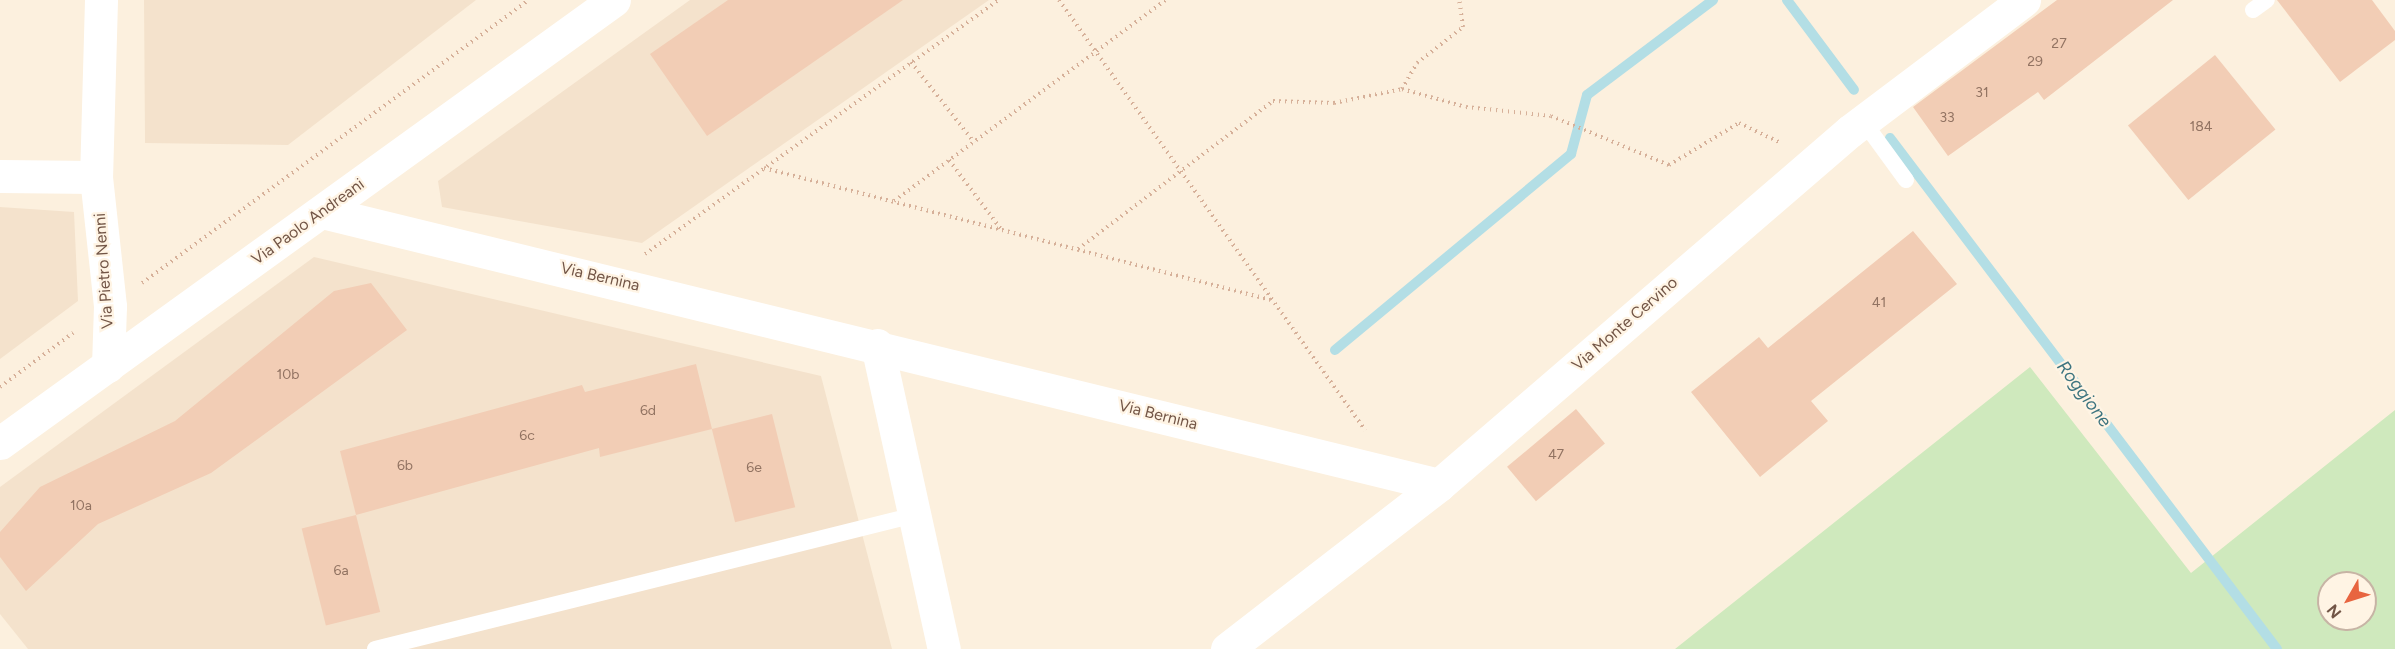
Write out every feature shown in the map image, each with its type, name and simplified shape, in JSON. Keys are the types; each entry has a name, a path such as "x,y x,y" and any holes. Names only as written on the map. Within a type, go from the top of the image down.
{"street":[{"name":"Via Pietro Nenni","path":"100,0 96,177 110,306 108,366"},
{"name":"Via Paolo Andreani","path":"0,443 614,0"},
{"name":"Via Monte Cervino","path":"1227,649 1438,485 1863,121 2024,0"},
{"path":"0,176 96,177"},
{"name":"Via Bernina","path":"322,212 610,279 1438,485"},
{"path":"877,345 944,649"}],"lane":[{"path":"2253,10 2266,0"},
{"path":"1863,121 1905,180"},
{"path":"375,649 915,515"}],"path":[{"path":"0,387 529,0"},
{"path":"610,279 998,0"},
{"path":"1059,0 1367,433"},
{"path":"893,202 1166,0"},
{"path":"1402,89 1417,63 1463,27 1459,0"},
{"path":"911,62 974,142"},
{"path":"1077,249 1273,101 1334,103 1402,89 1466,107 1551,116 1601,134 1669,165 1739,123 1788,146"},
{"path":"949,160 1001,230"},
{"path":"764,168 1272,300"}],"shaded area":[{"path":"144,0 476,0 288,145 145,143"},
{"path":"690,0 989,0 642,243 442,207 438,181"},
{"path":"0,207 74,212 78,301 0,359"},
{"path":"314,257 821,376 892,649 28,649 0,614 0,487"}],"green space":[{"path":"2030,367 2191,573 2395,410 2395,649 1675,649"}],"building":[{"path":"728,0 903,0 707,136 650,54"},
{"path":"2057,0 2173,0 2044,100 2038,92 1948,156 1913,107"},
{"path":"2277,0 2372,0 2395,31 2395,40 2340,82"},
{"path":"2215,55 2275,130 2188,200 2128,125"},
{"path":"1913,231 1957,284 1811,401 1828,421 1760,477 1691,392 1759,337 1768,348"},
{"path":"371,283 407,330 211,473 98,524 26,591 0,557 0,532 40,487 175,421 334,291"},
{"path":"696,364 712,429 600,457 599,448 356,515 340,451 582,385 585,392"},
{"path":"1576,409 1605,443 1536,501 1507,467"},
{"path":"772,414 795,507 735,522 712,429"},
{"path":"356,515 380,612 326,626 302,529"}],"waterway":[{"path":"1335,350 1571,154 1587,95 1713,0"},
{"name":"Roggione","path":"1787,0 1854,90"},
{"name":"Roggione","path":"1890,138 2277,649"}]}
